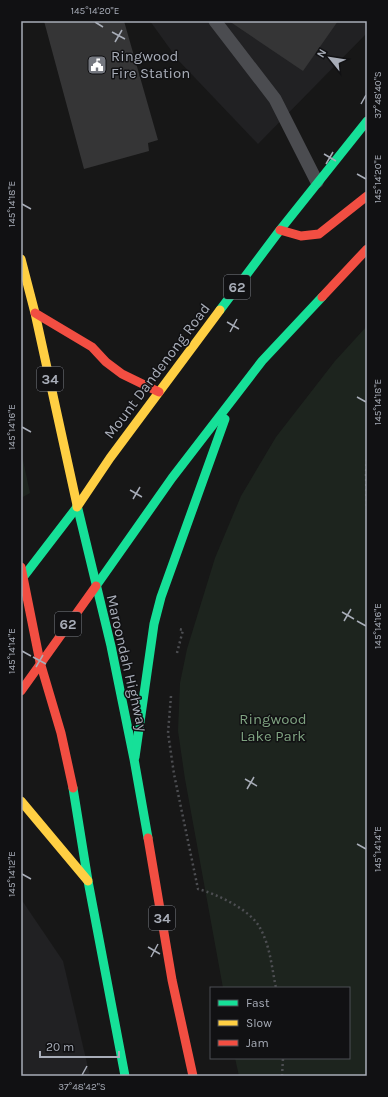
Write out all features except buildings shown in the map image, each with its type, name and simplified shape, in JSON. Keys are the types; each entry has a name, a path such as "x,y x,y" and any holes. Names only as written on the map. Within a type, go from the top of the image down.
{"main road":[{"name":"Mount Dandenong Road","path":"77,507 110,458 280,230 367,121"},
{"path":"280,230 301,236 319,234 367,196"},
{"name":"62","path":"21,691 40,662 96,586 172,478 231,401 280,340 367,249"},
{"name":"Maroondah Highway","path":"21,259 35,313 77,507 111,646 134,759 172,980 193,1076"},
{"path":"35,313 92,347 106,362 122,374 159,392"},
{"path":"134,759 154,624 161,597 231,401"},
{"name":"62","path":"22,578 77,507"},
{"path":"21,566 22,578 40,662 61,733 78,810 88,880 125,1076"},
{"path":"21,801 88,880"}],"lane":[{"path":"215,21 275,98 317,182"}],"path":[{"path":"367,459 367,510"},
{"path":"154,624 183,630 175,657"},
{"path":"171,690 168,732 174,774 198,889 222,898 250,916 260,928 267,949 276,987"},
{"path":"282,1076 283,1059"}],"shaded area":[{"path":"150,21 367,21 367,33 258,144 178,60"},
{"path":"21,899 63,961 90,1076 21,1076"}],"green space":[{"name":"Ringwood Lake Park","path":"367,326 367,1076 239,1076 235,1059 350,1059 350,987 223,987 185,779 178,731 180,683 187,649 215,558 241,496 276,437 335,361"},
{"path":"21,451 30,493 23,497 21,488"}],"traffic: fast":[{"path":"220,310 280,230 367,121"},
{"path":"96,586 172,478 262,361 322,297"},
{"path":"135,757 154,624 161,597 225,419"},
{"path":"77,505 111,646 134,759 148,838"},
{"path":"21,580 77,507"},
{"path":"73,788 88,881 125,1076"}],"traffic: slow":[{"path":"21,259 35,313 77,505"},
{"path":"77,507 110,458 220,310"},
{"path":"21,801 88,881"}],"traffic: jam":[{"path":"280,230 301,236 319,234 367,196"},
{"path":"322,297 367,249"},
{"path":"35,313 92,347 106,362 122,374 159,392"},
{"path":"21,567 40,662 61,733 73,788"},
{"path":"21,691 96,586"},
{"path":"148,838 172,980 193,1076"}],"place":[{"name":"Ringwood Fire Station","path":"97,65"}]}
